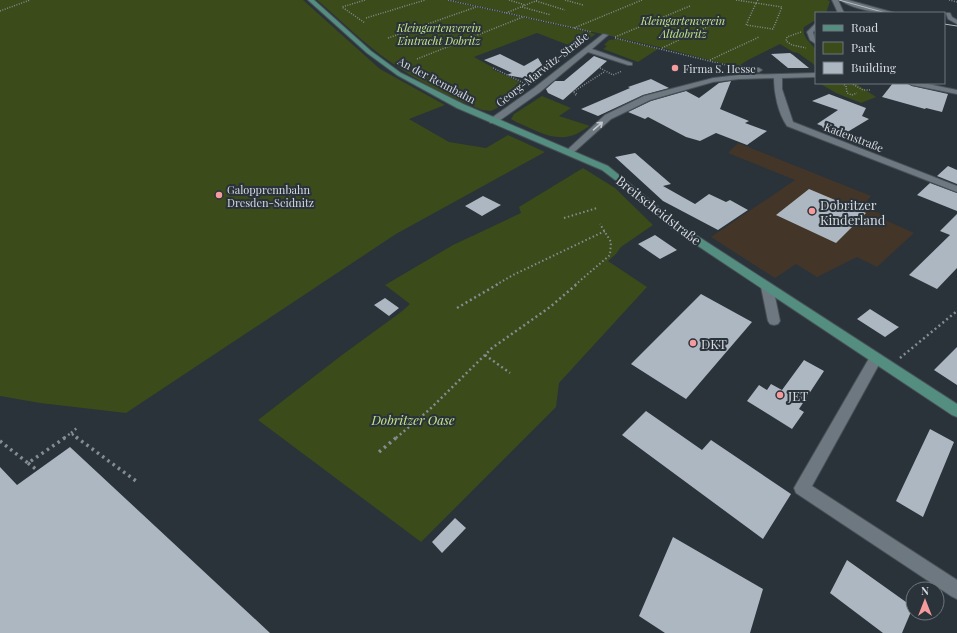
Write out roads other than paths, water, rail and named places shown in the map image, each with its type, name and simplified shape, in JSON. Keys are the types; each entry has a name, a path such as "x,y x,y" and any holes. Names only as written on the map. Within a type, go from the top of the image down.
{"main road":[{"name":"An der Rennbahn","path":"311,0 369,52 388,66 460,106 569,152"},
{"name":"Breitscheidstraße","path":"569,152 605,168 678,228 957,411"}],"street":[{"path":"835,0 841,12"},
{"path":"835,0 872,12"},
{"path":"843,0 863,7 887,12"},
{"path":"946,14 957,13"},
{"path":"946,14 957,23"},
{"path":"945,22 957,23"},
{"path":"815,26 810,32 812,39 815,41"},
{"name":"Georg-Marwitz-Straße","path":"493,121 537,90 605,35"},
{"path":"587,49 630,64"},
{"path":"740,68 770,70 778,76"},
{"path":"569,152 608,117 647,98 713,80 739,77 815,74"},
{"name":"Kadenstraße","path":"778,76 778,89 787,120 790,124 957,189"},
{"path":"917,84 957,92"},
{"path":"767,287 774,321"},
{"path":"876,359 802,488 957,590"}],"tram line":[{"path":"839,0 882,12"},
{"path":"945,24 957,26"}],"place":[{"name":"Firma S. Hesse","path":"675,68"},
{"name":"Galopprennbahn Dresden-Seidnitz","path":"219,195"},
{"name":"Dobritzer Kinderland","path":"812,211"},
{"name":"DKT","path":"693,343"},
{"name":"JET","path":"780,395"}],"park label":[{"name":"Kleingartenverein Altdobritz","path":"683,26"},
{"name":"Kleingartenverein Eintracht Dobritz","path":"439,33"},
{"name":"Dobritzer Oase","path":"413,419"}]}
